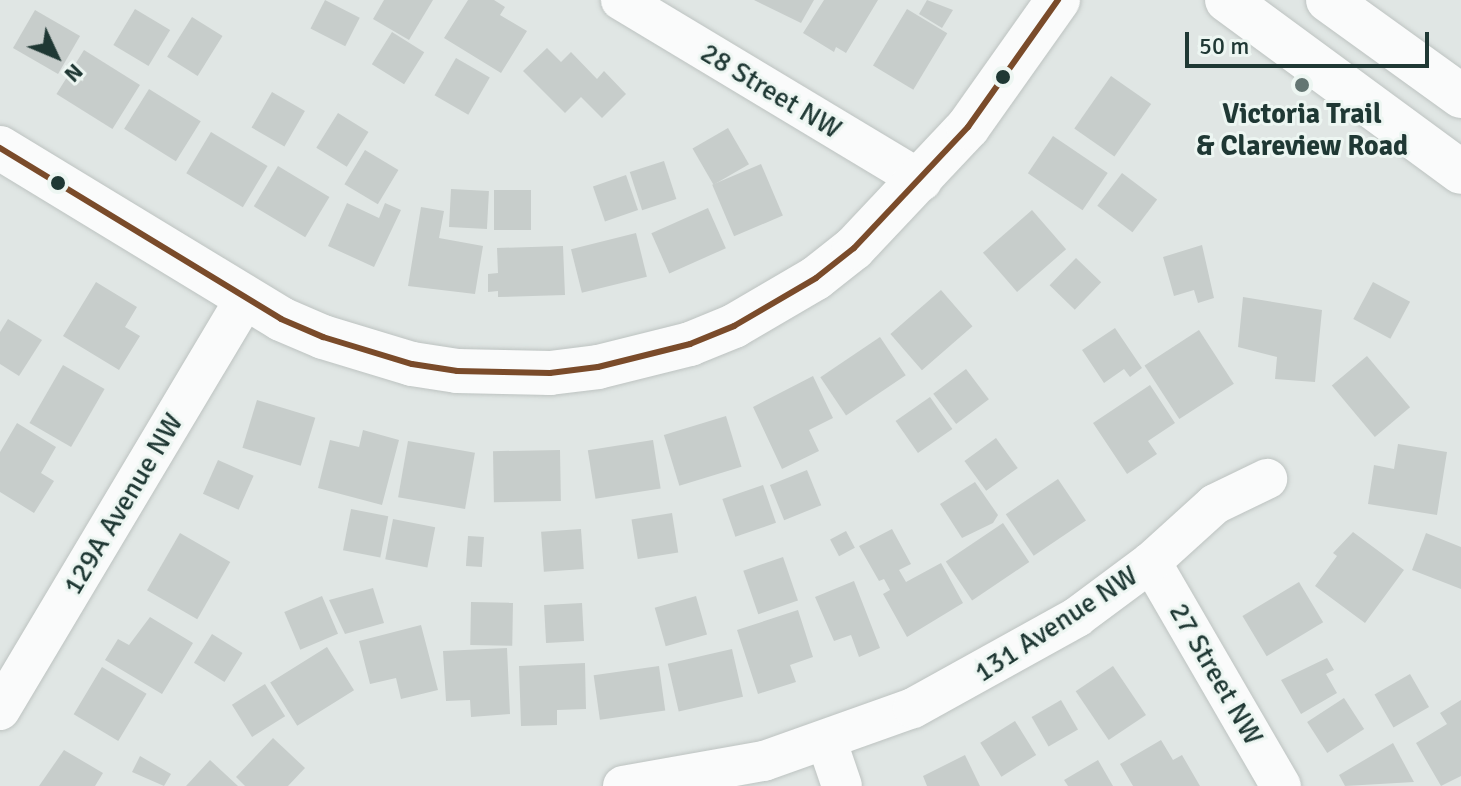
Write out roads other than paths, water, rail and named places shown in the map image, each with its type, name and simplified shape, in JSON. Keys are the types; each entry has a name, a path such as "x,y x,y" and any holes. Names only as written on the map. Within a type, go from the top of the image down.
{"street":[{"name":"28 Street NW","path":"621,0 922,181"},
{"path":"0,148 246,298 323,337 412,364 504,374 598,367 690,344 776,304 854,248 922,181 968,127 1058,0"},
{"path":"1227,0 1461,172"},
{"path":"1328,0 1461,96"},
{"name":"129A Avenue NW","path":"0,710 246,298"},
{"name":"131 Avenue NW","path":"623,786 705,774 827,742 974,677 1077,617 1151,562 1215,504 1267,479"},
{"name":"27 Street NW","path":"1151,562 1281,786"},
{"path":"827,742 842,786"}],"place":[{"name":"Victoria Trail & Clareview Road","path":"1302,85"}]}
